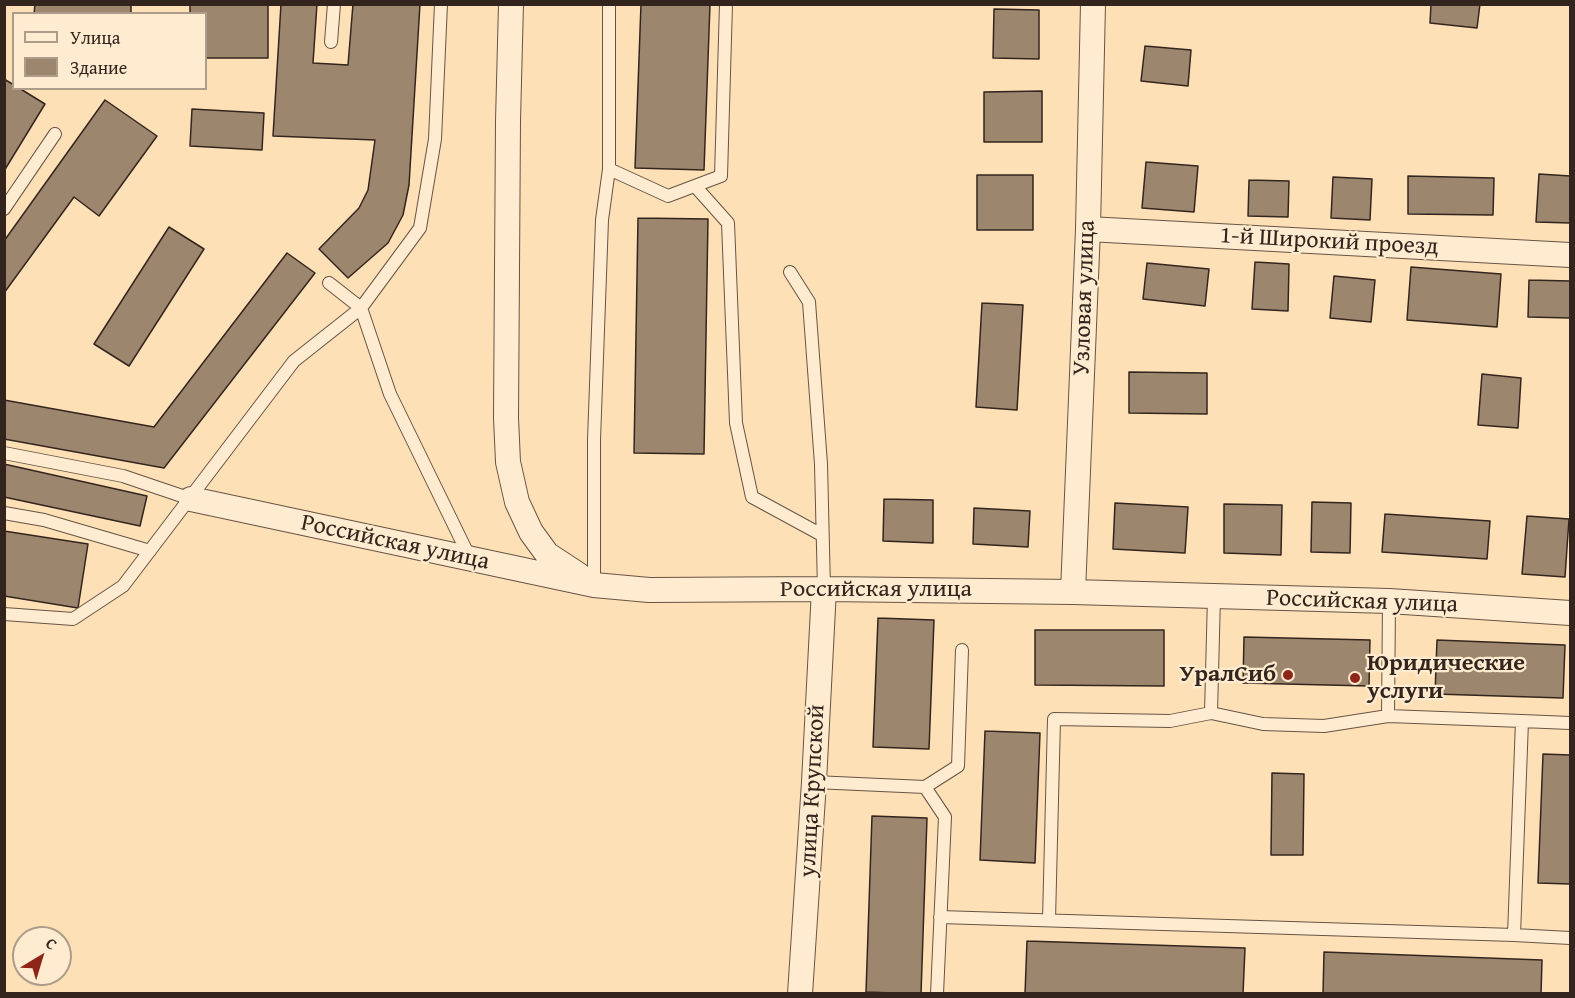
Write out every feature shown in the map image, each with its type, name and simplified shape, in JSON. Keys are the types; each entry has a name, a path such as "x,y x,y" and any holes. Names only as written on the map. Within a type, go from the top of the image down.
{"street":[{"path":"511,4 506,370 508,462 517,502 531,532 547,554 594,585"},
{"name":"Узловая улица","path":"1073,592 1088,229 1093,4"},
{"name":"1-й Широкий проезд","path":"1088,229 1570,255"},
{"name":"Российская улица","path":"190,499 594,585 649,590 824,589 1073,592 1389,601 1570,613"},
{"name":"улица Крупской","path":"800,993 824,589"}],"lane":[{"path":"331,42 334,4"},
{"path":"4,614 73,619 123,586 294,361 361,308 420,228 435,139 441,4"},
{"path":"594,585 595,405 602,220 609,169 609,4"},
{"path":"609,169 668,196 721,176 726,4"},
{"path":"4,209 55,134"},
{"path":"695,186 728,223 736,423 752,497 822,535"},
{"path":"790,272 809,302 821,465 824,589"},
{"path":"328,283 361,308 390,394 471,560"},
{"path":"4,453 123,476 190,499"},
{"path":"4,513 44,520 150,551"},
{"path":"1211,713 1214,596"},
{"path":"1388,716 1389,601"},
{"path":"814,782 925,787 958,766 962,650"},
{"path":"1049,920 1054,719 1170,721 1211,713 1263,724 1324,726 1388,716 1570,723"},
{"path":"1514,934 1522,721"},
{"path":"925,787 945,817 937,993"},
{"path":"940,917 1514,934 1570,938"}],"building":[{"path":"35,4 131,4 131,12 34,12"},
{"path":"190,4 268,4 268,58 207,58 207,12 190,12"},
{"path":"281,4 317,4 313,63 348,65 353,4 420,4 409,185 403,215 388,243 348,278 319,249 359,208 368,190 375,140 273,136"},
{"path":"641,4 710,4 704,170 635,168"},
{"path":"1431,4 1480,4 1477,28 1430,23"},
{"path":"994,9 1039,10 1039,59 993,58"},
{"path":"1145,46 1191,50 1188,86 1141,81"},
{"path":"4,79 12,84 12,90 22,90 45,104 4,171"},
{"path":"1042,91 1042,142 984,142 984,92"},
{"path":"105,100 157,136 99,216 74,197 4,293 4,241"},
{"path":"192,109 264,113 262,150 190,146"},
{"path":"1146,162 1198,166 1194,212 1142,208"},
{"path":"1539,174 1570,176 1570,223 1536,222"},
{"path":"977,175 1033,175 1033,230 977,230"},
{"path":"1408,176 1494,178 1493,215 1408,214"},
{"path":"1333,177 1372,179 1370,220 1331,218"},
{"path":"1249,180 1289,181 1288,217 1248,216"},
{"path":"638,218 708,219 704,454 634,453"},
{"path":"169,227 204,249 129,366 94,344"},
{"path":"287,253 315,273 164,468 4,439 4,400 154,427"},
{"path":"1255,262 1289,264 1288,311 1252,309"},
{"path":"1147,263 1209,269 1205,306 1143,299"},
{"path":"1411,267 1501,274 1497,327 1407,320"},
{"path":"1334,276 1375,280 1371,322 1330,318"},
{"path":"1529,280 1570,281 1570,318 1528,317"},
{"path":"982,303 1023,305 1017,410 976,407"},
{"path":"1129,372 1207,373 1207,414 1129,413"},
{"path":"1482,374 1521,378 1518,428 1478,425"},
{"path":"4,464 147,496 140,526 4,497"},
{"path":"884,499 933,500 933,543 883,541"},
{"path":"1312,502 1351,503 1350,553 1311,552"},
{"path":"1115,503 1188,507 1185,553 1113,549"},
{"path":"1224,504 1282,505 1281,555 1224,553"},
{"path":"974,508 1030,511 1028,547 973,544"},
{"path":"1385,514 1490,521 1487,559 1382,552"},
{"path":"1527,516 1569,519 1565,577 1522,574"},
{"path":"4,531 88,544 78,608 4,596"},
{"path":"878,618 934,620 929,749 873,747"},
{"path":"1035,630 1164,630 1164,686 1035,685"},
{"path":"1244,637 1370,640 1369,686 1243,683"},
{"path":"1437,640 1565,645 1563,698 1435,694"},
{"path":"985,731 1040,733 1035,863 980,860"},
{"path":"1543,754 1570,755 1570,884 1538,883"},
{"path":"1272,773 1304,774 1303,855 1271,855"},
{"path":"872,816 927,818 921,994 866,992"},
{"path":"1027,941 1245,948 1243,994 1025,994"},
{"path":"1324,952 1542,960 1541,994 1323,994"}],"place":[{"name":"УралСиб","path":"1288,675"},
{"name":"Юридические услуги","path":"1355,678"}]}
